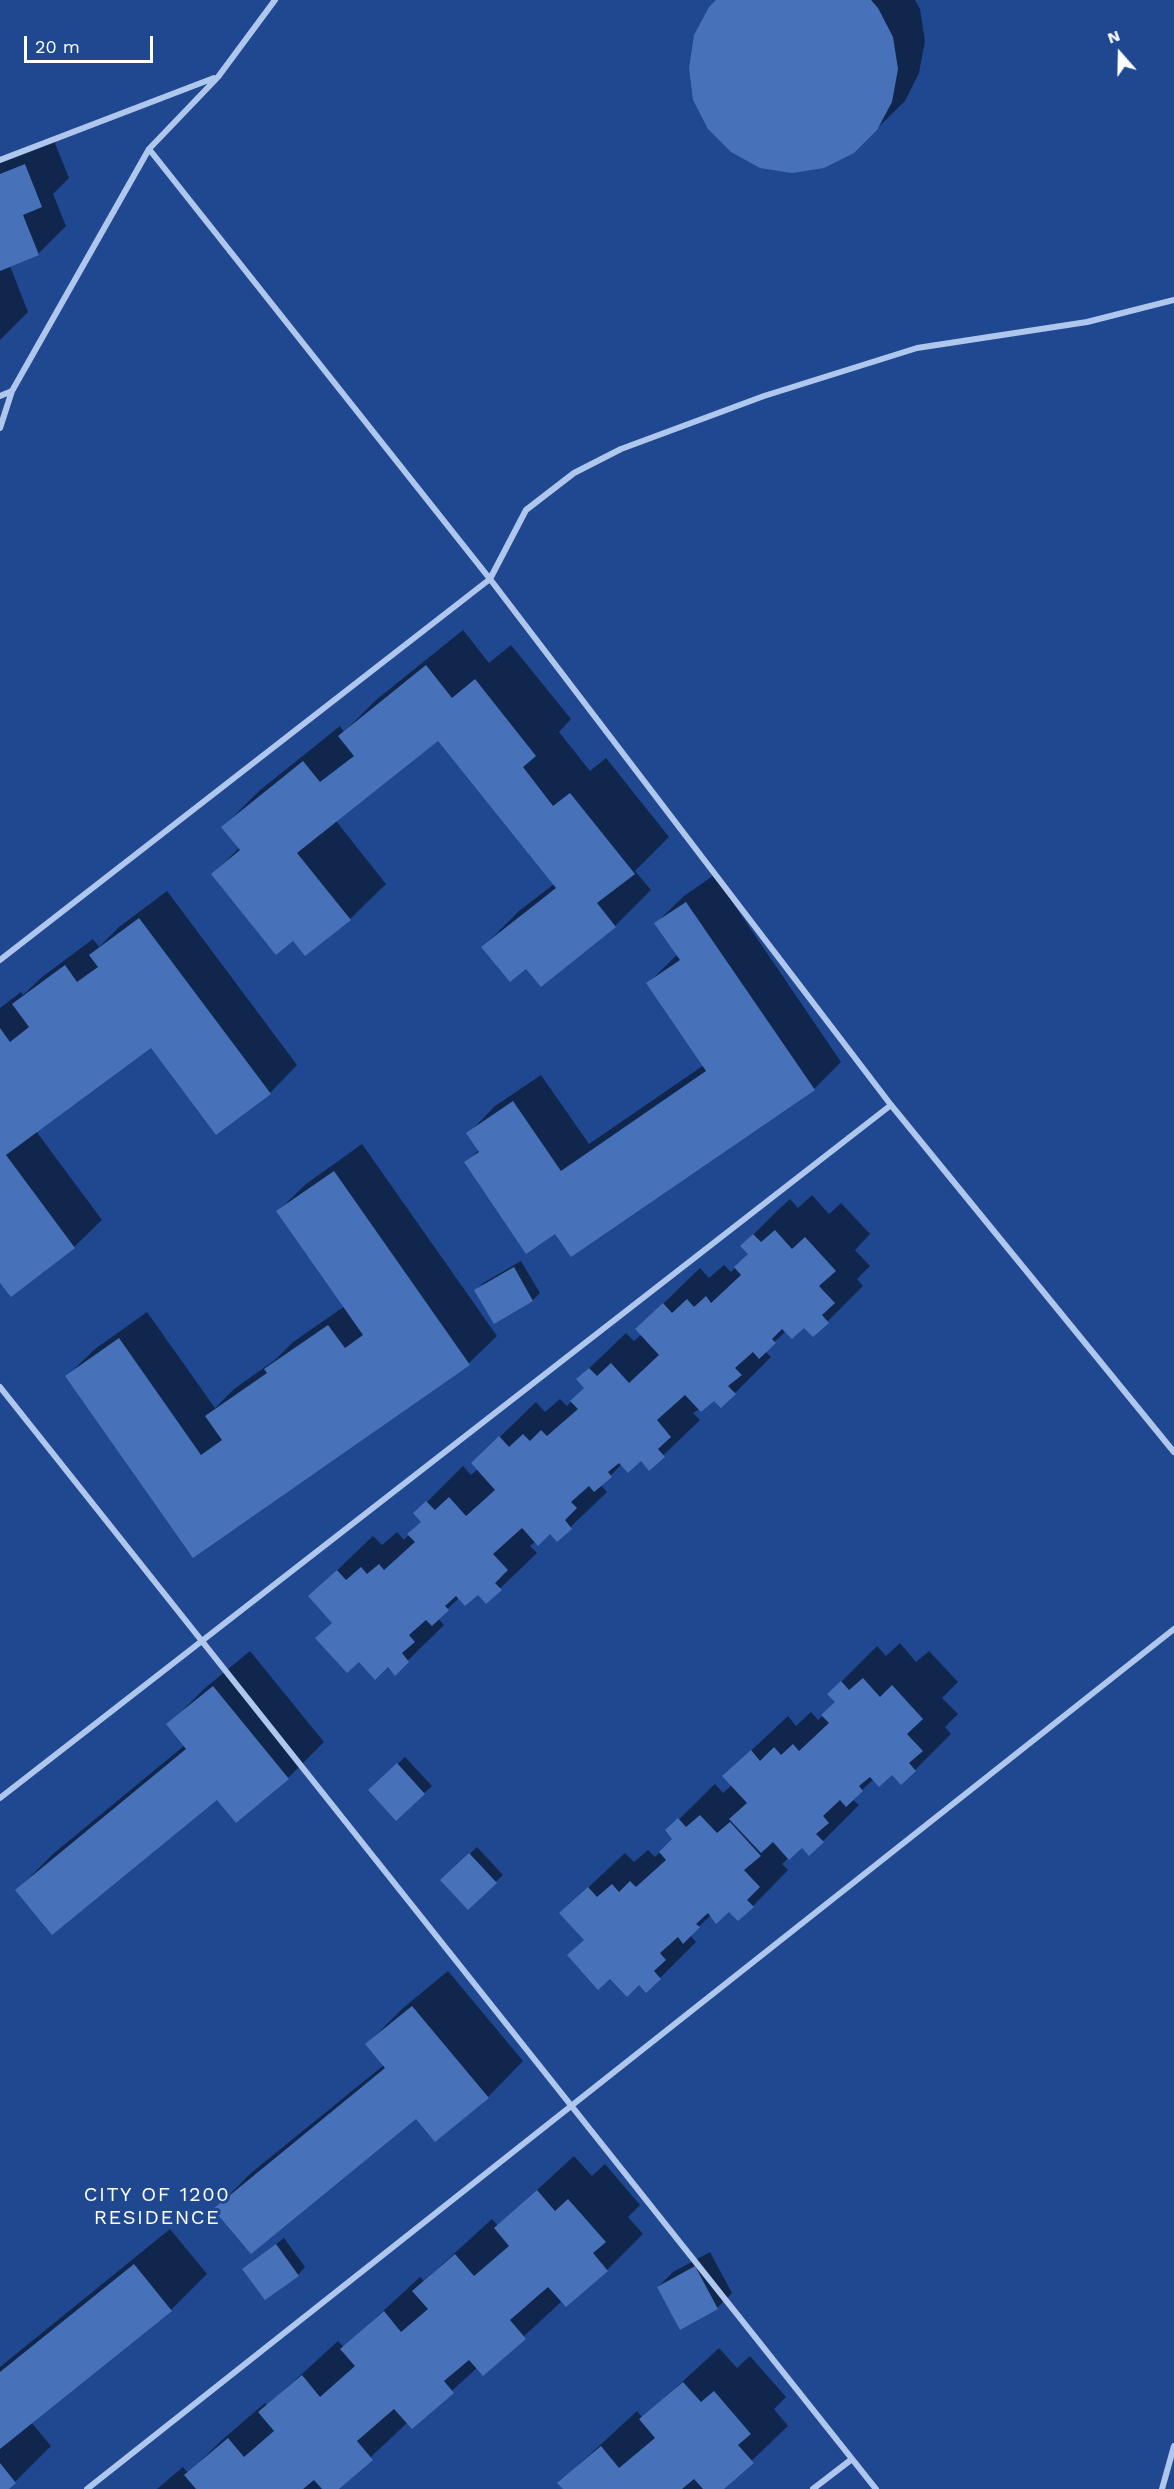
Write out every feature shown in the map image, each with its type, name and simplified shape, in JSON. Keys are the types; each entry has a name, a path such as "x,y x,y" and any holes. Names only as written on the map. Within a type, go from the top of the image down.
{"street":[{"path":"0,428 12,391 149,149 218,77 275,0"},
{"path":"0,160 218,77"},
{"path":"149,149 490,579 891,1105 1174,1452"},
{"path":"0,960 490,579 526,510 574,472 621,449 764,396 917,348 1087,322 1174,300"},
{"path":"0,396 12,391"},
{"path":"0,1798 891,1105"},
{"path":"0,1387 876,2489"},
{"path":"87,2489 1174,1629"},
{"path":"1162,2489 1174,2446"},
{"path":"813,2489 852,2459"}],"building":[{"path":"716,0 871,0 878,8 893,37 898,69 892,102 877,130 854,153 824,168 792,173 760,168 731,152 708,129 693,100 689,68 694,35 709,7"},
{"path":"25,164 42,207 23,215 39,255 0,271 0,174"},
{"path":"426,665 452,698 475,679 536,756 523,767 553,806 570,793 635,874 597,903 616,927 541,987 526,969 510,982 481,947 556,888 438,741 297,853 351,920 305,956 293,941 276,955 211,874 240,850 221,827 303,761 320,782 354,756 338,736"},
{"path":"686,902 815,1090 571,1257 555,1234 526,1254 464,1162 479,1152 466,1133 513,1101 561,1171 706,1071 646,983 680,960 654,923"},
{"path":"139,918 271,1094 216,1135 151,1048 6,1155 75,1248 11,1297 0,1283 0,1028 10,1042 29,1027 12,1004 65,965 77,982 98,967 89,955"},
{"path":"334,1171 470,1365 193,1558 65,1376 119,1338 201,1455 222,1440 205,1416 267,1373 264,1369 328,1325 345,1348 363,1335 276,1211"},
{"path":"775,1230 792,1249 805,1237 836,1271 819,1286 835,1303 822,1315 829,1323 813,1337 804,1328 792,1339 782,1329 772,1339 776,1343 759,1359 753,1352 735,1368 742,1375 728,1386 736,1394 721,1408 714,1401 701,1412 685,1395 657,1420 671,1437 658,1449 665,1457 649,1471 641,1461 628,1473 619,1463 608,1472 612,1477 594,1492 589,1486 571,1502 577,1508 565,1520 572,1529 557,1542 550,1534 538,1546 522,1528 493,1554 508,1570 495,1583 502,1590 486,1604 478,1595 465,1606 456,1596 445,1606 449,1610 432,1626 426,1620 409,1635 415,1642 402,1653 409,1662 395,1676 388,1667 375,1680 359,1662 347,1673 315,1638 332,1623 308,1596 337,1570 346,1580 361,1567 367,1574 379,1564 384,1570 415,1542 407,1534 421,1522 413,1513 426,1501 435,1510 449,1497 466,1516 495,1490 471,1463 499,1436 509,1447 523,1434 530,1441 541,1430 547,1436 578,1409 570,1401 584,1388 576,1379 589,1368 597,1376 611,1363 629,1383 659,1355 635,1329 663,1303 672,1313 687,1299 694,1307 706,1296 711,1303 741,1275 734,1267 748,1254 740,1246 753,1234 761,1242"},
{"path":"514,1267 533,1301 494,1324 474,1290"},
{"path":"863,1678 880,1697 892,1685 923,1719 907,1734 923,1751 909,1763 916,1771 901,1785 892,1775 879,1787 870,1777 859,1786 863,1791 846,1807 840,1800 823,1816 829,1823 816,1834 824,1842 809,1856 802,1848 789,1860 773,1842 761,1853 729,1819 747,1803 722,1776 751,1750 760,1761 774,1747 781,1755 793,1744 799,1751 829,1723 821,1715 835,1702 827,1694 841,1681 849,1690"},
{"path":"213,1686 289,1779 236,1823 217,1800 52,1935 15,1890 186,1749 166,1724"},
{"path":"397,1763 425,1794 396,1821 368,1790"},
{"path":"700,1815 717,1833 730,1822 761,1856 744,1870 760,1887 747,1900 754,1907 738,1921 729,1912 716,1924 708,1913 696,1924 700,1927 683,1944 678,1937 660,1953 666,1960 654,1971 661,1979 646,1993 639,1985 627,1997 610,1979 598,1990 567,1955 584,1940 559,1913 588,1887 597,1897 612,1884 619,1892 630,1881 636,1887 666,1860 659,1852 672,1839 665,1830 678,1818 686,1827"},
{"path":"469,1853 497,1883 468,1910 440,1880"},
{"path":"412,2006 489,2098 435,2142 416,2119 251,2254 213,2209 385,2068 365,2044"},
{"path":"537,2190 555,2211 568,2199 606,2242 593,2253 608,2271 566,2307 548,2287 510,2320 526,2339 483,2376 469,2360 444,2381 454,2393 412,2429 394,2409 357,2441 373,2460 339,2489 322,2489 314,2480 303,2489 196,2489 184,2475 228,2438 244,2457 274,2431 258,2412 302,2375 320,2397 355,2366 340,2349 384,2311 401,2332 428,2309 412,2291 455,2254 474,2276 509,2246 494,2228"},
{"path":"276,2244 299,2276 265,2300 242,2269"},
{"path":"134,2264 172,2311 0,2449 0,2372"},
{"path":"695,2266 718,2309 680,2330 657,2287"},
{"path":"683,2382 701,2402 714,2391 751,2434 738,2445 754,2463 724,2489 703,2489 694,2479 682,2489 563,2489 557,2483 601,2446 619,2468 655,2438 639,2419"},
{"path":"0,2463 16,2483 9,2489 0,2489"}],"district":[{"name":"CITY OF 1200 RESIDENCE","path":"157,2206"}]}
